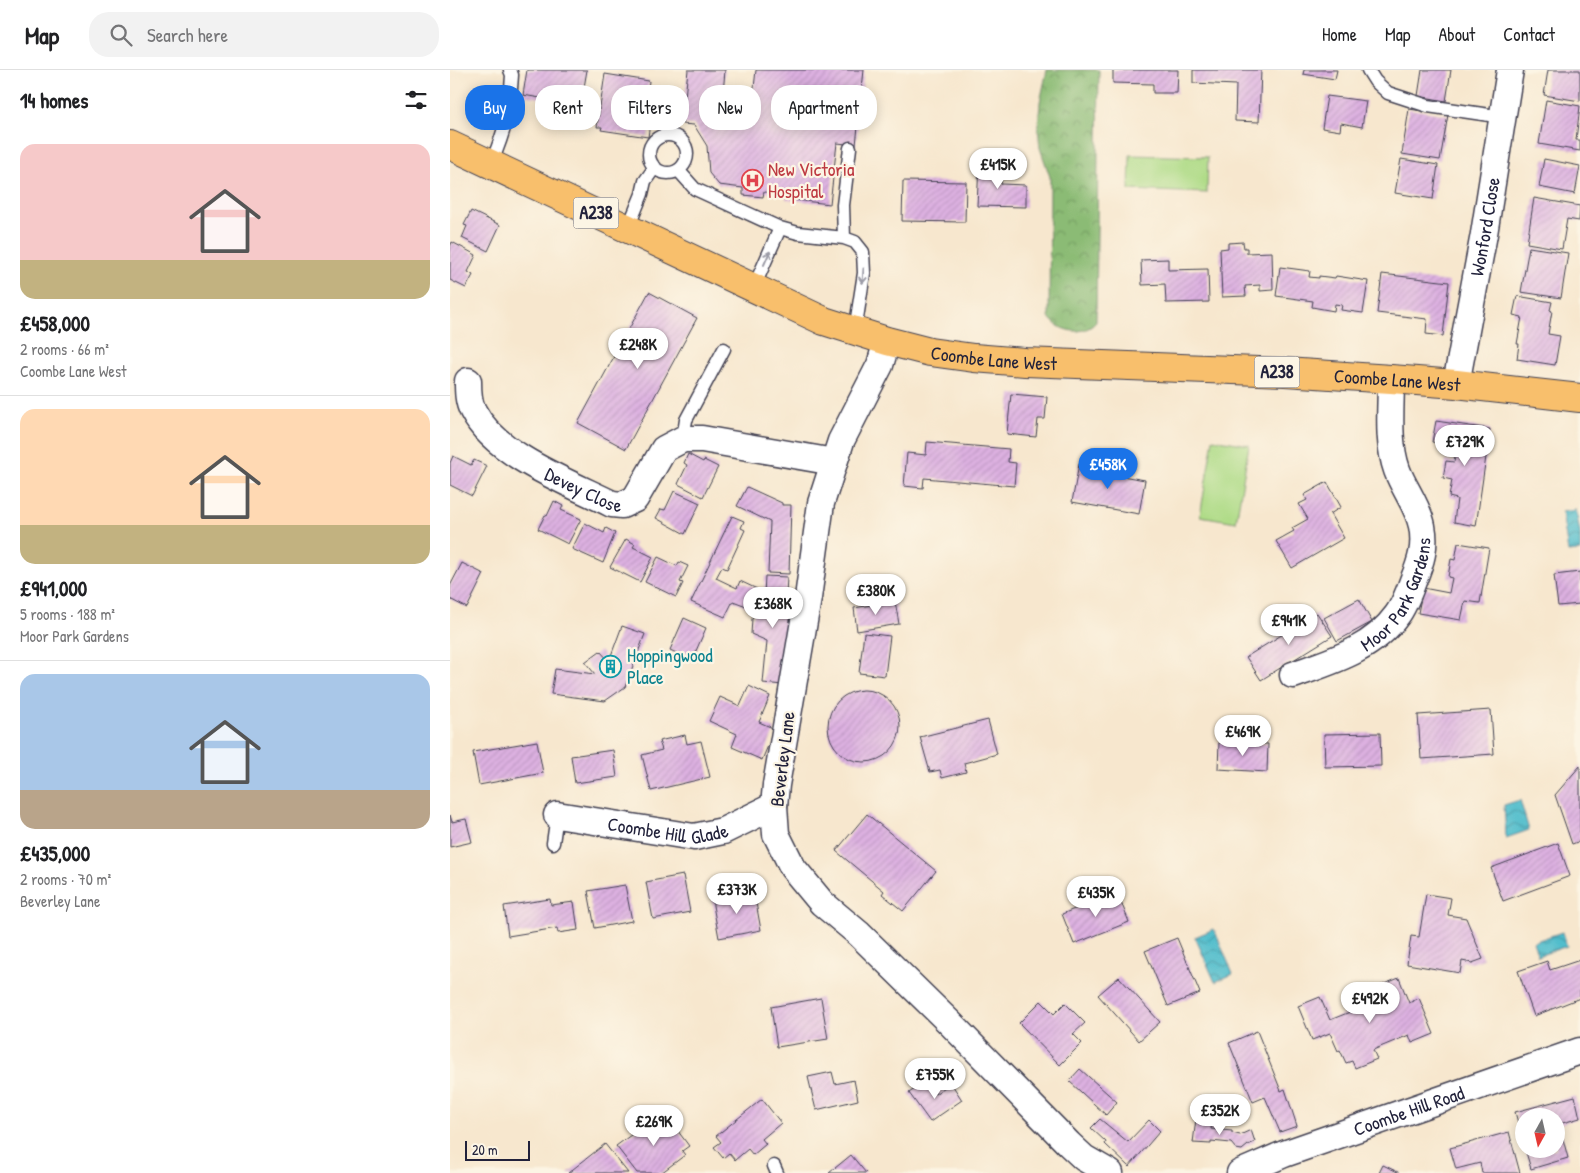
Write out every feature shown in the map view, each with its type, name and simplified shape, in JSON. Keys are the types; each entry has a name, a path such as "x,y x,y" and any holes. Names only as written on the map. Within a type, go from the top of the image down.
{"main road":[{"name":"Coombe Lane West","path":"450,145 824,321 887,341 930,352 1024,362 1285,372 1391,379 1456,384 1580,398"}],"street":[{"name":"Wonford Close","path":"1456,384 1484,234 1510,70"},
{"name":"Beverley Lane","path":"887,341 880,365 842,441 821,503 808,598 776,785 774,806 776,834 793,868 822,903 860,934 952,1024 1069,1144 1084,1158 1110,1173"},
{"name":"Moor Park Gardens","path":"1293,675 1363,648 1384,632 1398,614 1421,561 1424,542 1422,524 1397,469 1393,454 1391,379"},
{"name":"Devey Close","path":"468,381 468,395 472,410 484,429 505,447 540,469 612,504 622,505 636,499 664,449 683,439"},
{"path":"683,439 702,438 834,462"},
{"name":"Coombe Hill Glade","path":"557,815 694,837 723,831 774,806"},
{"name":"Coombe Hill Road","path":"1240,1173 1284,1154 1580,1051"}],"lane":[{"path":"491,164 508,118 512,82 510,70"},
{"path":"1368,70 1374,81 1388,93 1428,106 1503,117"},
{"path":"667,134 679,138 686,148 686,160 678,170 666,172 655,168 649,156 651,144 667,134"},
{"path":"844,238 843,205 850,148"},
{"path":"628,228 642,194 645,181 655,168"},
{"path":"678,170 695,189 780,228 798,233 844,238 855,242 863,252 864,274 855,331"},
{"path":"754,287 780,228"},
{"path":"683,439 686,420 724,350"},
{"path":"553,843 557,815"}],"green space":[{"path":"1047,70 1099,70 1096,322 1085,330 1078,331 1065,329 1053,322 1049,317 1050,177 1040,148 1038,128 1040,102"},
{"path":"1130,155 1208,157 1207,193 1129,190"},
{"path":"1213,439 1249,445 1236,522 1200,516"}],"water":[{"path":"1576,510 1580,534 1580,551 1568,552 1562,512"},
{"path":"1520,800 1529,830 1506,838 1504,805"},
{"path":"1214,929 1233,974 1215,982 1195,937"},
{"path":"1562,932 1567,946 1538,956 1533,942"}],"building":[{"path":"527,70 587,70 584,85 535,85 535,97 525,95"},
{"path":"688,70 725,70 724,85 699,85 699,130 761,130 761,85 754,85 756,70 864,70 862,85 771,85 771,130 858,130 856,145 837,143 830,204 786,199 787,194 764,192 763,197 743,195 743,188 719,185 709,173 707,146 694,125 689,125 689,85 686,85"},
{"path":"1113,70 1178,70 1177,93 1153,93 1153,84 1113,83"},
{"path":"1193,70 1261,70 1259,122 1235,121 1236,85 1193,83"},
{"path":"1304,70 1337,70 1335,79 1303,74"},
{"path":"1422,70 1451,70 1446,101 1418,96"},
{"path":"1548,70 1580,70 1580,101 1544,95"},
{"path":"605,74 649,81 648,85 611,85 611,130 649,130 648,137 601,130 601,100"},
{"path":"1327,96 1366,101 1362,127 1341,123 1340,131 1322,128"},
{"path":"1546,100 1580,106 1576,140 1580,140 1580,151 1539,144"},
{"path":"1409,109 1448,115 1440,160 1402,154"},
{"path":"1401,159 1438,165 1433,199 1395,193"},
{"path":"1544,159 1580,166 1575,194 1539,187"},
{"path":"979,165 1002,166 1001,184 1026,185 1026,207 977,206"},
{"path":"903,181 966,182 965,222 902,221"},
{"path":"1534,198 1580,206 1579,221 1567,219 1562,249 1527,243"},
{"path":"471,211 500,225 488,251 462,238 467,226 464,225"},
{"path":"452,242 476,255 468,272 473,275 466,288 450,280 450,247"},
{"path":"1243,242 1244,248 1247,248 1247,253 1272,252 1273,290 1260,291 1260,285 1245,286 1246,296 1222,297 1220,249 1228,248 1228,243"},
{"path":"1529,247 1568,253 1561,298 1521,292"},
{"path":"1168,259 1168,270 1208,269 1209,302 1166,303 1165,284 1142,285 1141,260"},
{"path":"1280,267 1310,271 1309,277 1335,278 1336,276 1368,281 1363,313 1341,310 1342,305 1335,304 1334,311 1312,307 1313,301 1276,296"},
{"path":"1382,274 1449,282 1443,336 1426,334 1427,319 1377,313"},
{"path":"649,292 697,318 626,449 578,423"},
{"path":"1517,296 1552,302 1548,334 1560,336 1555,365 1517,359 1519,344 1517,344 1522,317 1513,315"},
{"path":"1011,394 1047,397 1045,419 1038,419 1036,437 1007,434"},
{"path":"1436,421 1490,429 1476,526 1454,522 1457,499 1449,497 1452,480 1443,478 1446,461 1454,462 1457,446 1432,442"},
{"path":"927,442 1009,449 1008,462 1016,463 1014,486 924,478 923,488 904,486 907,453 926,455"},
{"path":"688,454 718,467 703,497 678,484 687,465 684,463"},
{"path":"453,456 471,465 474,460 487,466 472,496 450,485 450,463"},
{"path":"1079,464 1094,466 1093,471 1145,480 1139,514 1072,502"},
{"path":"1327,482 1341,507 1330,514 1344,538 1292,568 1276,541 1294,531 1292,528 1308,519 1299,504 1307,500 1304,495"},
{"path":"747,487 782,503 782,505 791,505 789,574 768,573 770,522 737,506"},
{"path":"674,491 700,503 685,534 656,518 661,509 665,510"},
{"path":"554,501 563,506 561,510 581,519 568,544 538,529"},
{"path":"732,516 744,521 741,528 745,530 727,569 722,567 716,578 737,588 740,581 757,589 749,607 733,601 725,617 691,602"},
{"path":"585,523 604,533 606,528 615,533 603,563 572,549"},
{"path":"626,539 635,544 633,547 653,557 640,582 610,567"},
{"path":"1458,543 1489,548 1480,603 1465,601 1461,620 1418,613 1423,588 1449,593 1452,578 1448,577 1451,559 1455,560"},
{"path":"658,557 677,566 679,562 688,566 680,582 683,583 676,597 645,582"},
{"path":"462,563 484,574 467,608 450,599 450,586"},
{"path":"1580,572 1580,604 1558,606 1554,575"},
{"path":"765,576 787,577 786,595 778,614 791,615 783,685 763,683 767,641 751,634 752,619 764,595"},
{"path":"1359,599 1372,622 1337,641 1324,618"},
{"path":"895,601 899,624 857,631 854,608"},
{"path":"1317,613 1332,636 1261,680 1246,657"},
{"path":"684,618 706,628 692,660 670,650"},
{"name":"Hoppingwood Place","path":"622,626 645,634 625,687 605,701 551,694 555,669 595,674 585,662 600,651 609,661"},
{"path":"864,633 890,636 885,676 859,673"},
{"path":"749,686 770,696 759,722 775,729 762,760 732,747 737,734 709,721 720,697 740,706"},
{"path":"871,690 890,700 898,712 900,726 898,740 890,752 878,760 857,762 838,752 830,740 828,719 838,700 850,692"},
{"path":"1491,710 1494,754 1421,759 1418,715"},
{"path":"988,720 997,754 964,763 966,772 942,778 940,770 930,772 920,737"},
{"path":"1380,733 1381,766 1325,767 1324,734"},
{"path":"685,735 687,744 701,741 710,777 651,791 642,755 662,750 659,741"},
{"path":"537,741 543,773 479,785 473,752"},
{"path":"1219,742 1268,744 1267,772 1218,769"},
{"path":"613,750 617,777 575,783 571,756"},
{"path":"1580,766 1580,841 1572,844 1555,795"},
{"path":"867,814 936,871 903,911 882,894 884,891 836,851"},
{"path":"450,815 452,822 466,819 472,842 450,847"},
{"path":"1558,843 1570,876 1503,901 1491,868"},
{"path":"683,875 690,912 653,919 646,882"},
{"path":"625,885 632,921 595,928 588,891"},
{"path":"754,892 761,930 719,938 712,900"},
{"path":"1117,892 1129,922 1074,944 1062,914"},
{"path":"1426,894 1451,898 1448,915 1466,918 1483,959 1472,963 1462,961 1460,973 1407,964 1411,936 1419,937"},
{"path":"550,899 551,905 574,902 578,930 558,933 557,928 508,936 504,906"},
{"path":"1177,938 1200,993 1168,1006 1145,951"},
{"path":"1580,960 1580,998 1534,1016 1518,971 1547,961 1550,970"},
{"path":"1119,977 1160,1022 1139,1041 1098,995"},
{"path":"1399,978 1409,1003 1419,998 1434,1034 1412,1043 1409,1035 1373,1050 1377,1059 1355,1068 1352,1061 1346,1063 1330,1033 1312,1040 1298,1006 1320,997 1330,1020 1382,999 1377,987"},
{"path":"821,998 828,1039 777,1047 771,1007"},
{"path":"1041,1001 1054,1014 1065,1003 1085,1023 1073,1034 1082,1043 1060,1065 1019,1023"},
{"path":"1257,1031 1281,1091 1285,1089 1297,1126 1280,1132 1265,1097 1253,1102 1229,1043"},
{"path":"1080,1069 1117,1102 1106,1115 1069,1081"},
{"path":"832,1072 835,1084 854,1080 858,1100 816,1110 808,1077"},
{"path":"926,1081 935,1094 951,1083 962,1100 930,1122 909,1093"},
{"path":"1575,1096 1580,1118 1565,1122 1565,1108 1530,1108"},
{"path":"762,1099 781,1123 762,1139 766,1144 753,1155 748,1149 735,1160 729,1153 723,1158 714,1147 721,1142 716,1136"},
{"path":"666,1115 689,1146 682,1151 685,1155 661,1173 637,1173 616,1146 654,1118 657,1122"},
{"path":"1100,1119 1128,1142 1149,1120 1160,1131 1129,1167 1091,1128"},
{"path":"1196,1119 1212,1121 1211,1129 1232,1131 1232,1133 1240,1135 1251,1130 1255,1142 1242,1150 1236,1149 1231,1143 1211,1141 1211,1144 1193,1143"},
{"path":"1509,1132 1520,1173 1482,1173 1480,1163 1456,1169 1450,1148"},
{"path":"605,1144 628,1173 568,1173"},
{"path":"1565,1147 1568,1158 1531,1169 1528,1158 1565,1158"},
{"path":"851,1155 866,1173 829,1173"},
{"path":"1383,1165 1400,1173 1379,1173"}],"place":[{"name":"New Victoria Hospital","path":"752,180"},
{"name":"Hoppingwood Place","path":"611,666"}]}
